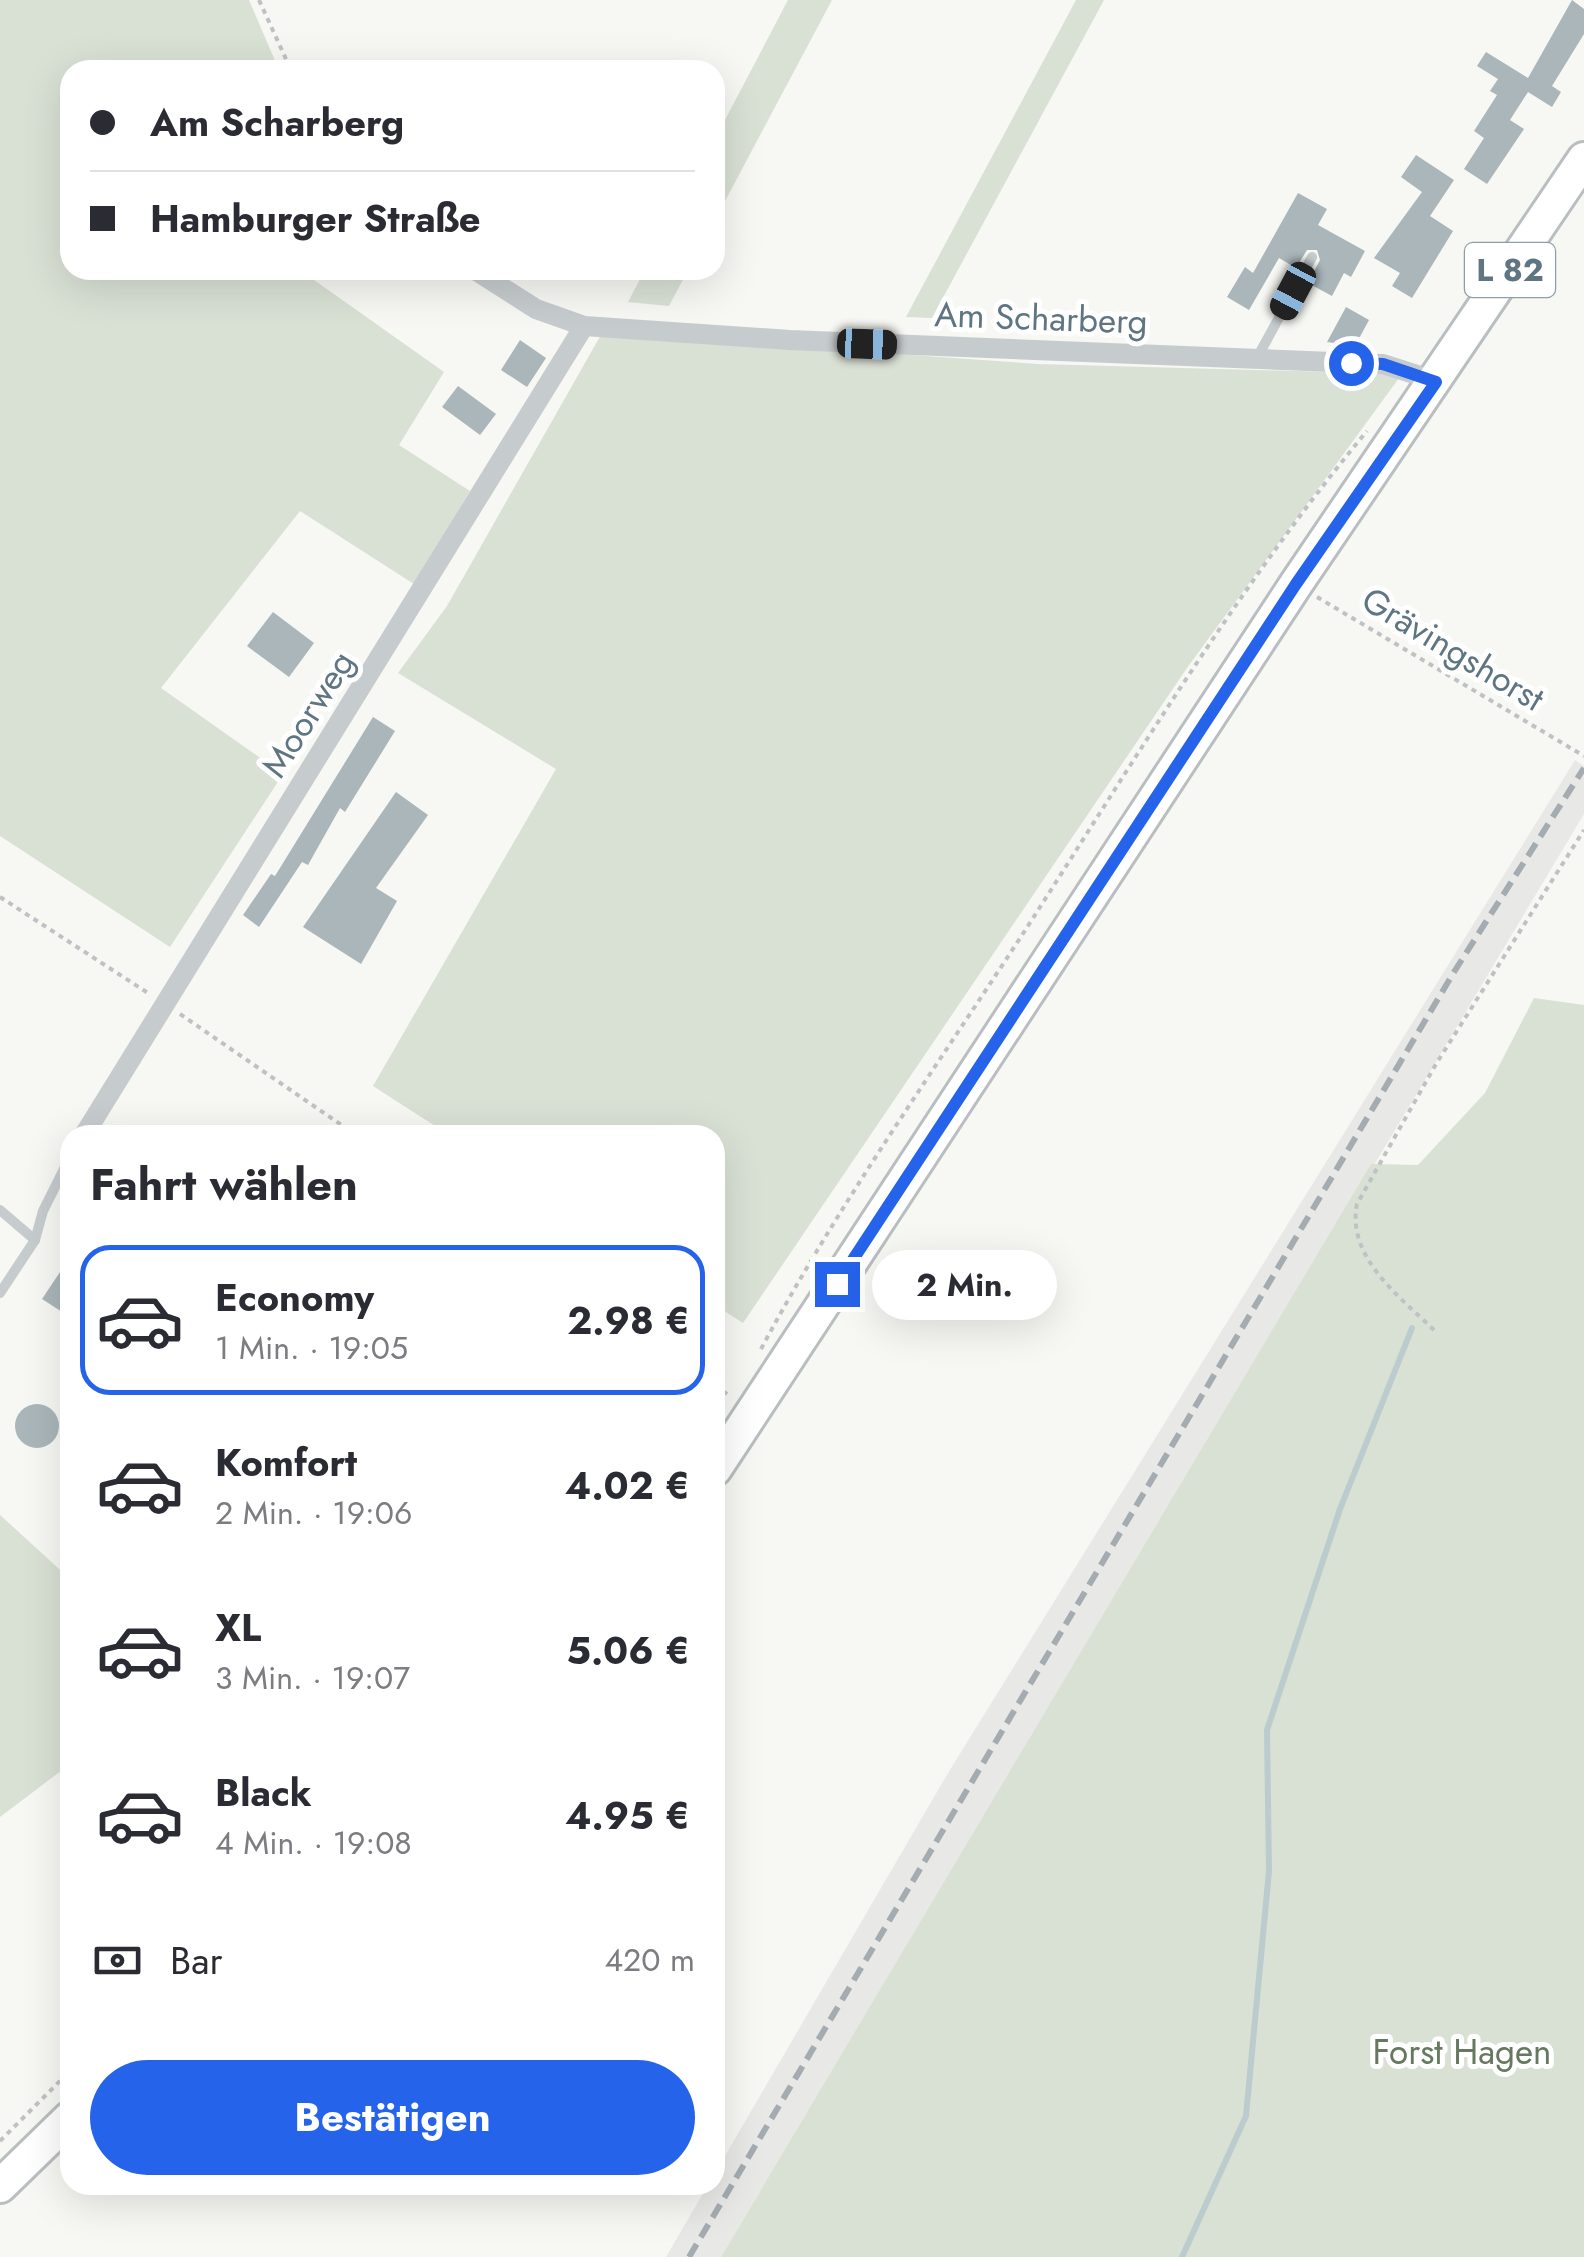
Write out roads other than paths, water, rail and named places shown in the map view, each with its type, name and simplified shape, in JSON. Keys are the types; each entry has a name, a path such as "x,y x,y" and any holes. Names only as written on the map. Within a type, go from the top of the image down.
{"main road":[{"name":"L 82","path":"725,1454 1296,584 1584,158"},
{"path":"0,2186 60,2128"}],"street":[{"name":"Am Scharberg","path":"491,280 536,308 584,326 790,340 1383,364 1436,382"},
{"name":"Moorweg","path":"90,1125 584,326"}],"lane":[{"path":"1257,359 1312,257"},
{"path":"0,1293 35,1240 43,1211 60,1177"},
{"path":"0,1210 35,1240"}],"waterway":[{"path":"1182,2257 1246,2116 1269,1871 1267,1730 1340,1509 1412,1328"}],"railway":[{"path":"689,2257 1454,972 1584,768"}],"park label":[{"name":"Forst Hagen","path":"1462,2052"}]}
